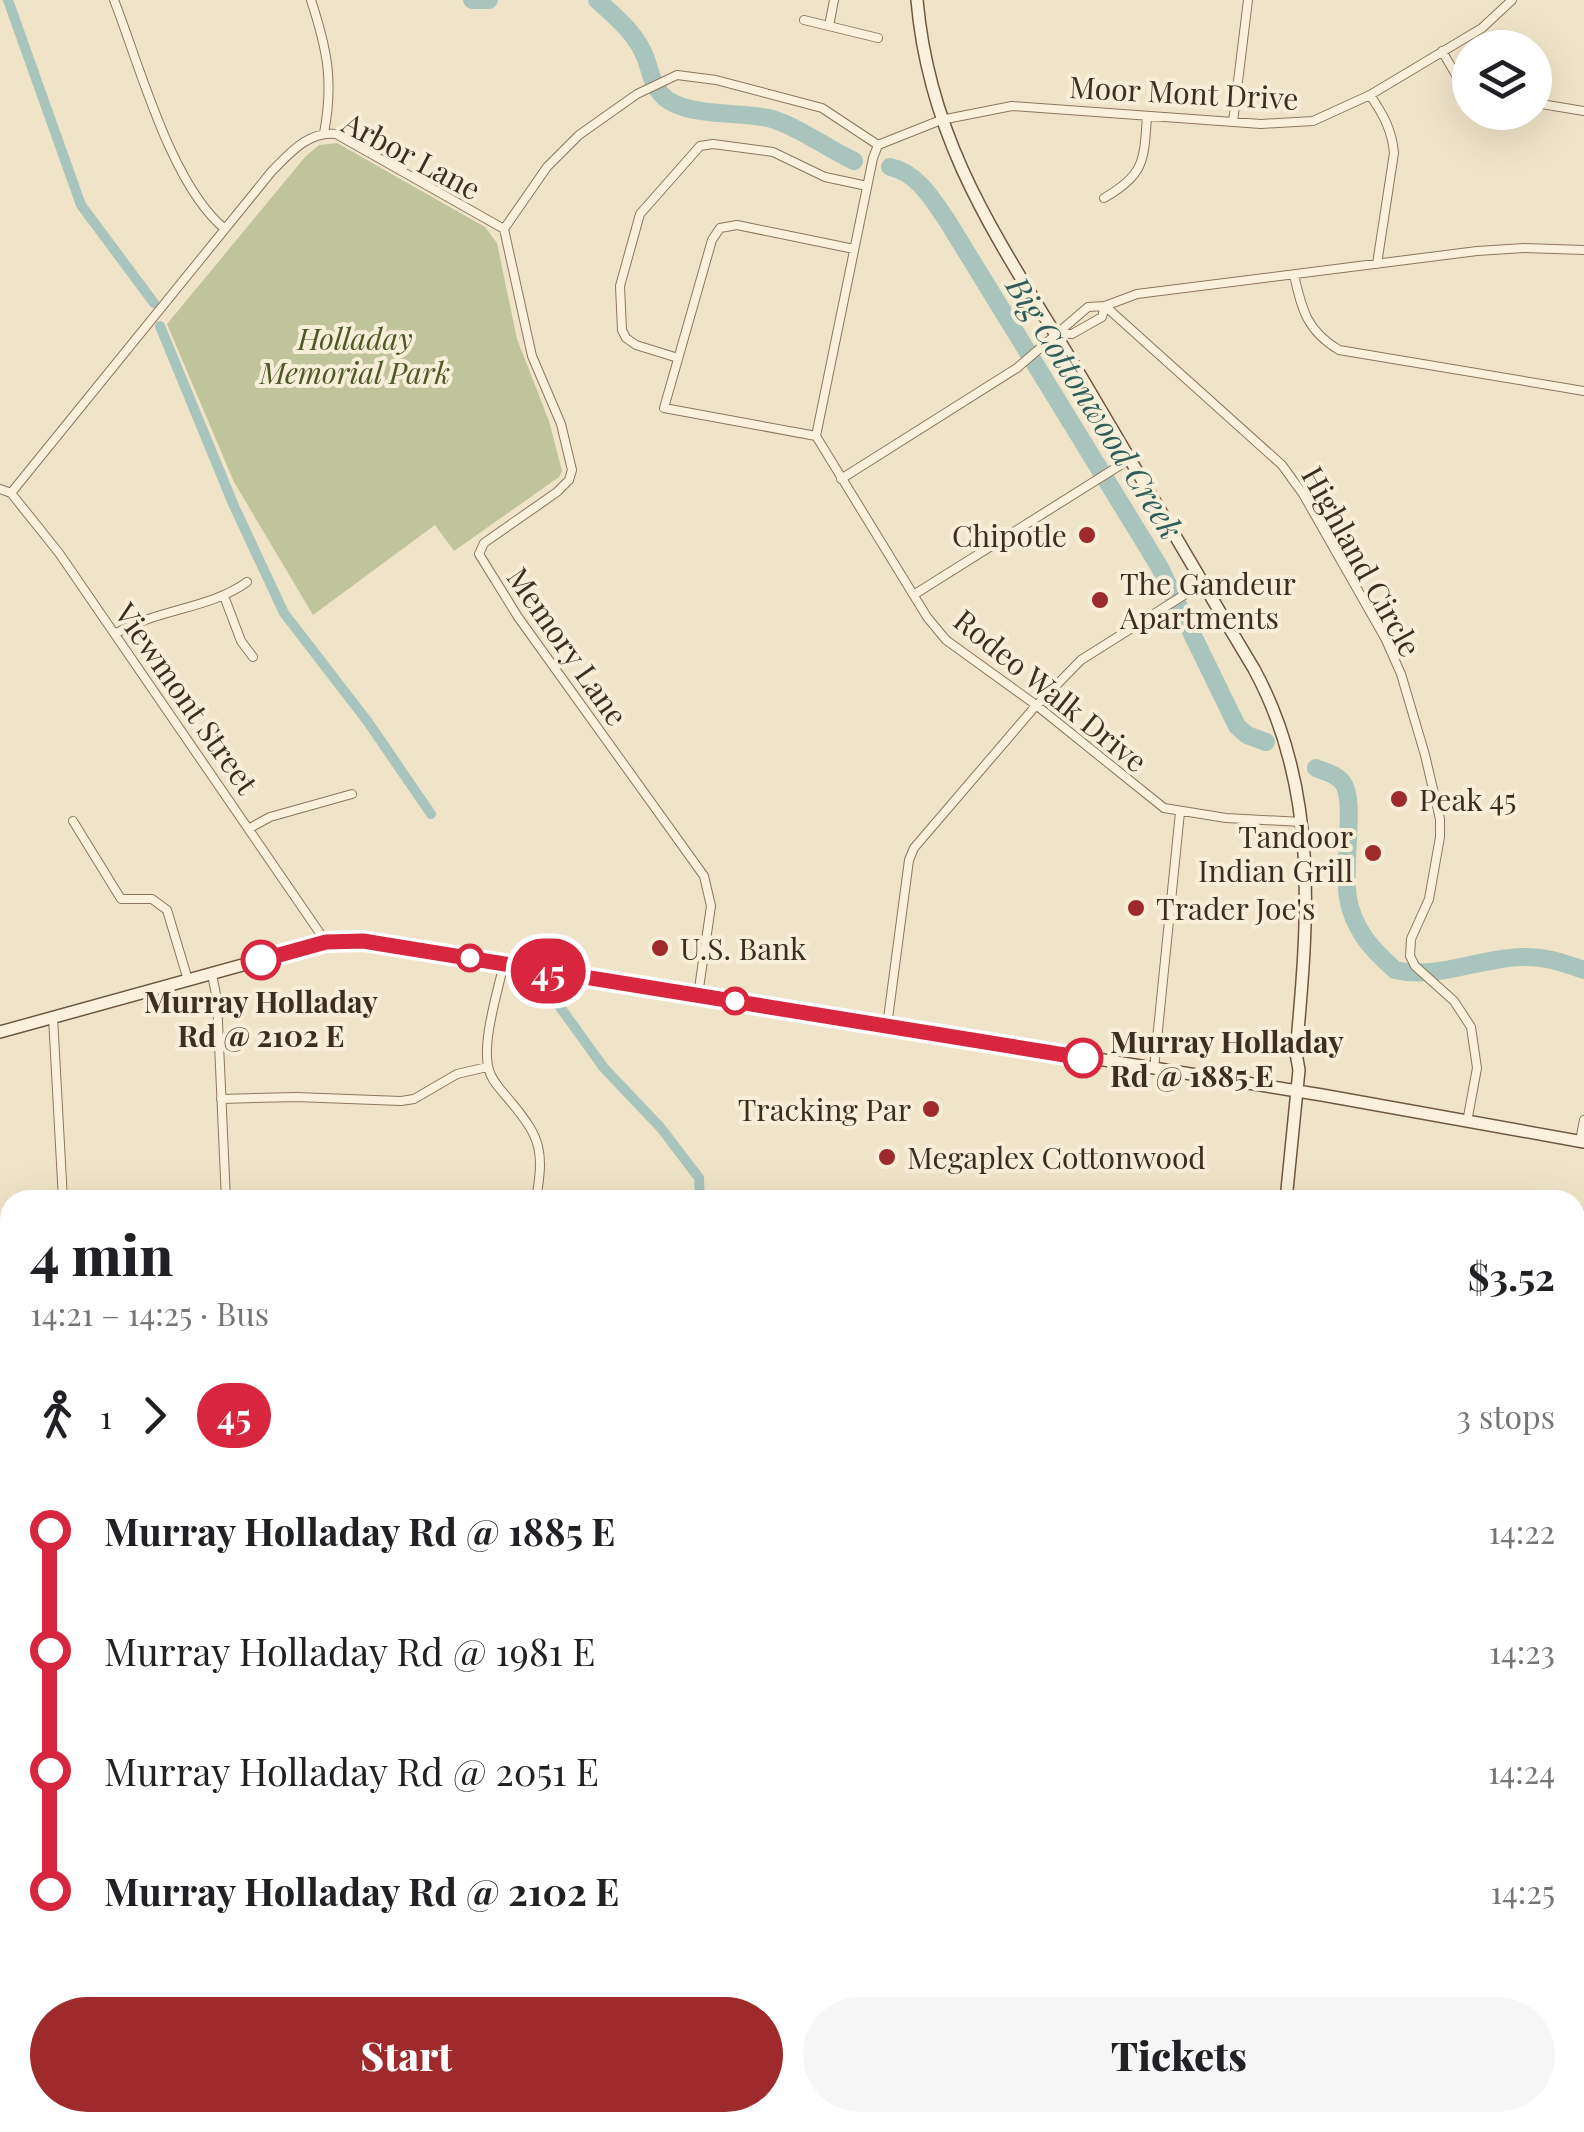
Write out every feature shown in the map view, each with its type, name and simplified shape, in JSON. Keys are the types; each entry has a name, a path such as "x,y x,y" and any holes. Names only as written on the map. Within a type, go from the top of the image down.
{"main road":[{"path":"917,0 925,60 940,120 971,192 1254,669 1279,720 1294,772 1302,822 1308,910 1287,1190"},
{"path":"0,1032 326,942 363,941 1582,1142"}],"street":[{"path":"114,0 176,162 201,205 224,229"},
{"path":"311,0 330,68 324,132"},
{"path":"829,26 834,0"},
{"path":"1233,122 1248,0"},
{"name":"Moor Mont Drive","path":"940,120 1012,106 1287,125 1314,121 1370,95 1482,28 1512,0"},
{"path":"804,20 878,38"},
{"path":"1442,52 1452,68"},
{"name":"Arbor Lane","path":"11,493 272,171 303,142 324,132 336,134 504,229 547,167 568,146 598,120 645,89 677,75 696,76 822,108 878,145"},
{"path":"1370,95 1384,116 1394,153 1377,264"},
{"path":"1552,105 1584,110"},
{"path":"1104,198 1136,175 1145,151 1147,116"},
{"path":"854,249 737,225 720,228 712,240 664,408 816,436 878,145 940,120"},
{"path":"678,358 626,338 620,286 640,214 700,146 767,150 788,156 825,177 867,186"},
{"name":"Memory Lane","path":"504,229 528,340 560,424 572,470 562,488 484,543 479,554 510,605 704,876 711,906 698,995"},
{"path":"840,479 1016,368 1088,307 1105,306 1138,294 1377,264 1524,248 1584,250"},
{"path":"1294,275 1307,322 1314,332 1340,350 1584,390"},
{"path":"1054,333 1072,334 1102,317 1105,306"},
{"name":"Highland Circle","path":"1105,306 1282,466 1303,494 1394,657 1407,692 1440,820 1434,878 1429,900 1411,939 1410,956 1415,966 1464,1014 1475,1040 1477,1068 1467,1122"},
{"name":"Rodeo Walk Drive","path":"816,436 927,617 946,640 1036,705 1158,804 1180,812 1302,822"},
{"path":"914,594 1130,460"},
{"name":"Viewmont Street","path":"0,488 11,493 115,634 326,942"},
{"path":"115,634 139,619 224,596 247,582"},
{"path":"887,1026 909,860 914,848 1036,705 1080,660 1203,583"},
{"path":"224,596 241,641 253,658"},
{"path":"250,828 270,817 352,794"},
{"path":"1154,1069 1180,812"},
{"path":"73,821 122,899 152,899 167,910 188,980"},
{"path":"504,964 488,1067 494,1082 538,1139 542,1160 538,1190"},
{"path":"212,974 217,1000 226,1190"},
{"path":"53,1017 62,1190"},
{"path":"221,1098 408,1100 450,1077 488,1067"},
{"path":"1582,1142 1584,1120"}],"green space":[{"name":"Holladay Memorial Park","path":"337,143 485,227 497,243 517,339 549,421 562,471 559,477 454,551 435,525 313,615 234,482 167,324 305,157 319,145"}],"waterway":[{"path":"8,0 81,205 154,303"},
{"name":"Big Cottonwood Creek","path":"472,0 489,0"},
{"name":"Big Cottonwood Creek","path":"597,0 637,42 655,86 671,102 698,111 772,119 854,161"},
{"name":"Big Cottonwood Creek","path":"890,167 916,181 948,222 1159,566 1237,726 1247,735 1266,742"},
{"path":"160,326 234,506 284,613 368,722 431,814"},
{"name":"Big Cottonwood Creek","path":"1316,768 1337,777 1347,792 1350,907 1368,942 1395,970 1443,971 1530,957 1584,970"},
{"path":"550,993 604,1068 661,1128 699,1178 700,1190"}],"bus line":[{"name":"45","path":"261,960 326,942 363,941 1083,1058"}],"place":[{"name":"Chipotle","path":"1087,535"},
{"name":"The Gandeur Apartments","path":"1100,600"},
{"name":"Peak 45","path":"1399,799"},
{"name":"Tandoor Indian Grill","path":"1373,853"},
{"name":"Trader Joe's","path":"1136,908"},
{"name":"U.S. Bank","path":"660,948"},
{"name":"Murray Holladay Rd @ 2102 E","path":"261,960"},
{"name":"Murray Holladay Rd @ 1885 E","path":"1083,1058"},
{"name":"Tracking Par","path":"931,1109"},
{"name":"Megaplex Cottonwood","path":"887,1157"}]}
